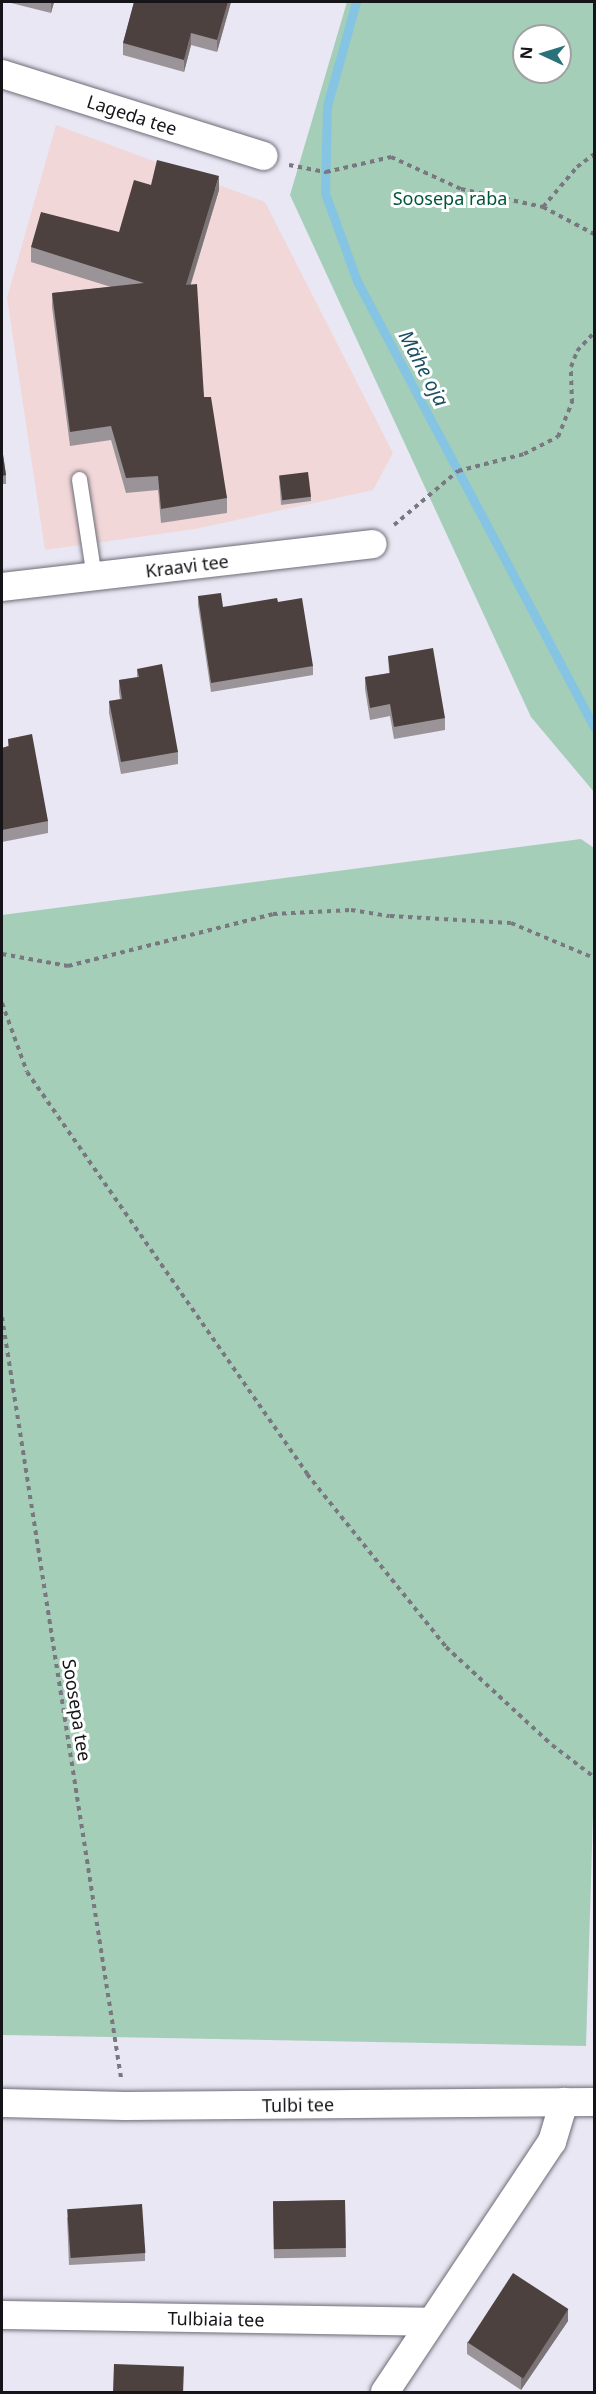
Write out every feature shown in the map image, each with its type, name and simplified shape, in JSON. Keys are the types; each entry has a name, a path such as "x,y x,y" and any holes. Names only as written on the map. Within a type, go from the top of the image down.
{"street":[{"name":"Lageda tee","path":"2,74 263,156"},
{"name":"Kraavi tee","path":"2,587 374,544"},
{"path":"385,2392 552,2142 564,2102"},
{"name":"Tulbi tee","path":"2,2103 125,2106 594,2102"},
{"name":"Tulbiaia tee","path":"2,2315 431,2322"}],"lane":[{"path":"79,479 94,577"}],"path":[{"path":"543,207 577,167 594,154"},
{"path":"313,170 326,172 391,157 460,189 543,207 594,234"},
{"path":"374,544 458,471 524,454 558,437 572,403 571,367 577,351 594,333"},
{"path":"2,954 68,966 273,914 351,910 390,916 510,922 594,958"},
{"path":"2,1003 27,1072 307,1474 446,1647 552,1745 594,1777"},
{"name":"Soosepa tee","path":"2,1317 125,2106"}],"shaded area":[{"path":"56,125 265,202 393,453 373,490 195,529 45,550 7,298"}],"green space":[{"name":"Soosepa raba","path":"347,2 594,2 594,792 531,717 290,195"},
{"path":"581,839 594,848 594,1780 586,2046 2,2035 2,915"}],"building":[{"path":"134,2 228,2 217,40 191,33 184,60 123,43"},
{"path":"157,160 219,176 186,285 197,284 204,397 211,397 227,498 161,509 158,476 126,478 111,426 70,432 52,293 144,283 31,247 41,212 119,232 134,180 151,185"},
{"path":"2,448 6,475 2,476"},
{"path":"308,472 311,497 282,500 279,476"},
{"path":"221,593 223,607 277,598 278,602 302,598 313,666 211,683 198,596"},
{"path":"433,648 445,718 394,727 390,704 370,708 365,677 390,673 388,656"},
{"path":"162,664 178,752 121,762 109,701 122,699 119,680 139,677 137,669"},
{"path":"32,734 48,821 2,830 2,748 9,746 8,739"},
{"path":"345,2200 346,2248 274,2249 273,2201"},
{"path":"142,2204 145,2253 71,2258 67,2209"},
{"path":"513,2273 568,2309 523,2379 468,2343"},
{"path":"114,2364 184,2366 183,2392 113,2392"}],"waterway":[{"name":"Mähe oja","path":"356,2 327,106 325,193 357,281 594,727"}]}
